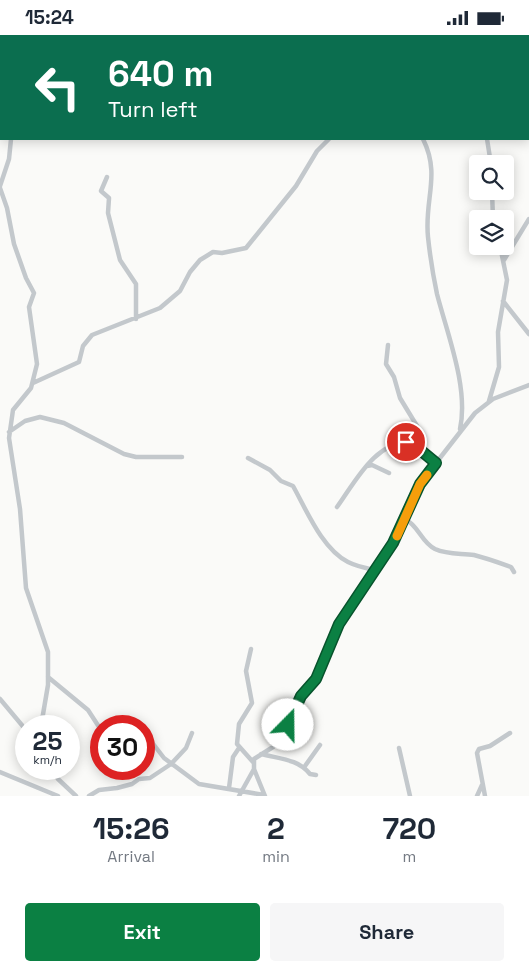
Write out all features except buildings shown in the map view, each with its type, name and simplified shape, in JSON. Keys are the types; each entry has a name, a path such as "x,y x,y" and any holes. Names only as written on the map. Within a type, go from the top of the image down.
{"street":[{"path":"11,140 10,159 0,187 8,208 14,244 26,278 33,290 29,307 38,360 33,383 13,410 9,432 20,509 24,579 48,652 48,677 43,715"},
{"path":"33,383 79,362 83,346 92,335 160,308 173,298 200,260 213,253 246,248 296,186 317,151 328,140"},
{"path":"423,140 432,169 428,235 438,295 455,359 462,404 460,430"},
{"path":"487,140 490,155"},
{"path":"107,177 101,191 109,197 108,213 120,260 136,284 136,319"},
{"path":"504,260 529,219"},
{"path":"488,402 499,367 498,331 507,279 503,255"},
{"path":"503,301 529,335"},
{"path":"388,345 386,364 394,377 400,398 417,425 413,444"},
{"path":"253,761 273,747 285,731 298,700 316,679 339,624 393,543 406,519 420,484 475,413 488,402 529,385"},
{"path":"9,432 25,421 40,417 64,423 124,454 140,457 182,457"},
{"path":"336,507 347,494 358,474 376,455 395,445 406,442 413,444 436,463"},
{"path":"248,458 270,470 281,481 293,486 317,530 346,562 374,570"},
{"path":"367,466 372,465 389,473"},
{"path":"406,519 415,526 424,540 435,549 477,556 512,567 514,571"},
{"path":"229,788 233,757 239,748 239,724 252,703 246,671 251,649"},
{"path":"48,677 93,715"},
{"path":"0,699 15,717"},
{"path":"89,796 99,790 118,789 132,784 139,779 149,779 171,764 186,748 192,733"},
{"path":"485,796 482,785 479,749 490,746 510,733"},
{"path":"305,766 320,745"},
{"path":"155,747 171,764 200,784 265,795"},
{"path":"399,747 410,796"},
{"path":"239,748 253,761 254,769 265,795"},
{"path":"261,754 297,762 305,766 310,774 316,775"},
{"path":"239,796 254,769"},
{"path":"0,772 58,796"},
{"path":"59,780 76,796"},
{"path":"477,796 482,785"}],"slow traffic":[{"path":"397,536 420,484 427,475"}],"route":[{"path":"288,725 298,700 314,683 339,624 393,543 406,519 420,484 436,463 413,444 406,442"}]}
